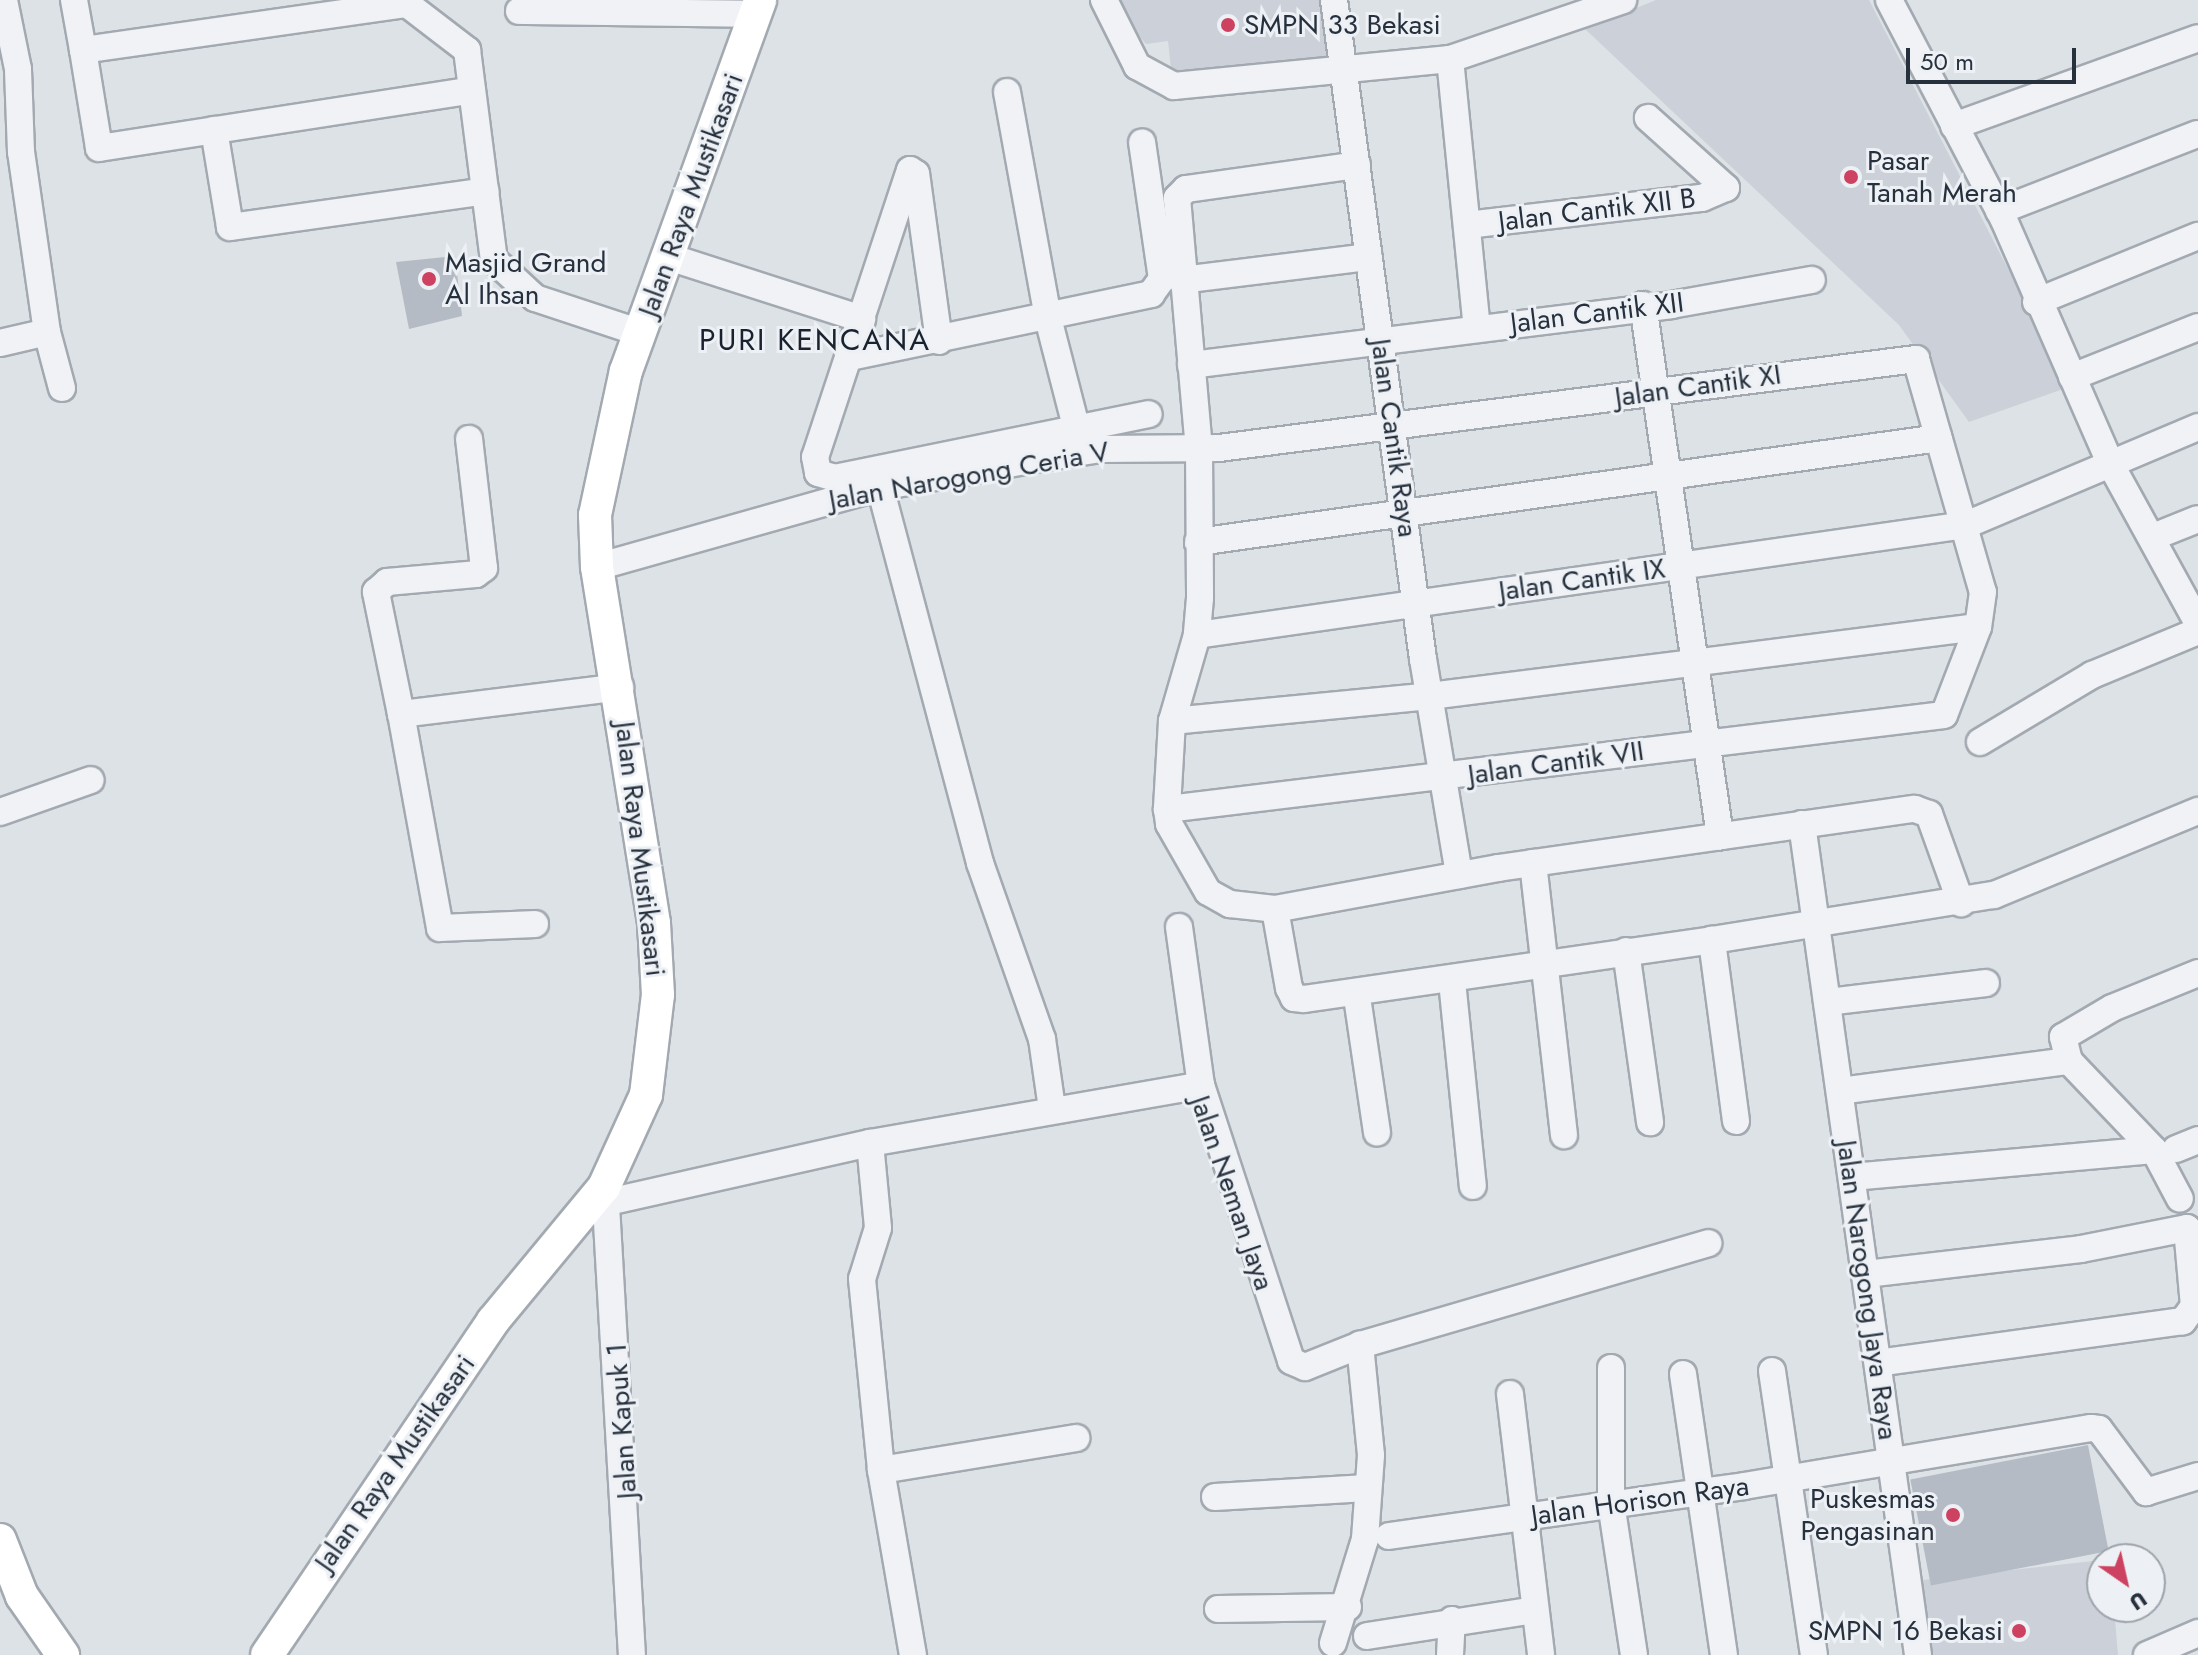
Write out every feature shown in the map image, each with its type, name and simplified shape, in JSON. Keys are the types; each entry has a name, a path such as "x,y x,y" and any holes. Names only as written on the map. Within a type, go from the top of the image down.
{"main road":[{"name":"Jalan Raya Mustikasari","path":"267,1655 493,1321 606,1194 646,1095 658,995 654,923 620,687 597,567 599,483 641,333 758,7"},
{"path":"0,1540 22,1596 63,1655"}],"street":[{"path":"4,0 18,69 10,153 47,332 62,388"},
{"path":"74,0 99,148 472,90"},
{"path":"1104,0 1128,54 1166,84 1450,59 1623,0"},
{"name":"Jalan Cantik Raya","path":"1334,0 1381,341 1396,426 1415,602 1459,875"},
{"path":"1889,0 1999,211 2036,302 2111,465 2198,621"},
{"path":"83,50 407,2 467,50 494,260 509,275 560,309 641,333"},
{"path":"519,11 758,7"},
{"path":"1954,126 2198,38"},
{"path":"1450,59 1477,328"},
{"path":"1007,92 1048,318 1077,430"},
{"name":"Jalan Cantik XII B","path":"1467,225 1702,198 1726,188 1648,118"},
{"path":"214,130 230,227 485,191"},
{"path":"1999,211 2198,134"},
{"path":"850,357 1146,297 1160,284 1142,142"},
{"path":"1357,165 1182,190 1177,198 1181,280 1199,449 1197,635 1172,721 1167,809 1169,824 1215,900 1275,909 1533,863 1915,809 1929,814 1961,903"},
{"path":"939,341 914,170 905,174 850,357 815,457 816,470 827,478 1149,414"},
{"path":"2036,302 2198,236"},
{"path":"669,257 862,319"},
{"path":"1181,280 1369,257"},
{"name":"Jalan Cantik XII","path":"1191,365 1812,280"},
{"path":"1643,305 1678,568 1720,836"},
{"path":"2072,377 2198,327"},
{"path":"0,343 47,332"},
{"name":"Jalan Cantik XI","path":"1396,426 1912,355 1939,438"},
{"name":"Jalan Narogong Ceria V","path":"597,567 880,487 1101,449 1199,449 1396,426"},
{"name":"Jalan Cantik IX","path":"1197,635 1966,525 2198,427"},
{"path":"1172,721 1430,696 1978,627 1983,592 1939,438 1406,517 1198,542"},
{"path":"469,439 484,568 387,582 376,592 440,928 535,924"},
{"path":"880,487 980,863 1042,1039 1052,1108"},
{"path":"2153,537 2198,519"},
{"name":"Jalan Cantik VII","path":"1167,809 1443,779 1705,743 1944,715 1978,627"},
{"path":"1980,742 2092,675 2198,631"},
{"path":"401,714 620,687"},
{"path":"0,812 91,780"},
{"path":"1275,909 1294,998 1357,997 1544,969 1626,951 1961,903 2020,885 2198,811"},
{"name":"Jalan Narogong Jaya Raya","path":"1802,824 1918,1655"},
{"path":"1533,863 1564,1135"},
{"path":"1179,927 1201,1085"},
{"path":"1712,940 1736,1121"},
{"path":"1626,951 1650,1122"},
{"path":"2180,1199 2176,1146 2069,1061 2063,1037 2198,973"},
{"path":"1452,981 1473,1186"},
{"path":"1827,1002 1986,983"},
{"path":"1357,997 1377,1133"},
{"path":"1840,1091 2069,1061"},
{"name":"Jalan Neman Jaya","path":"606,1194 1052,1108 1201,1085 1291,1361 1305,1367 1360,1345 1708,1243"},
{"path":"870,1143 878,1228 862,1279 881,1470 913,1655"},
{"path":"1852,1177 2176,1146"},
{"name":"Jalan Kapuk 1","path":"606,1194 632,1655"},
{"path":"1866,1274 2081,1249 2187,1228 2189,1315 1878,1363"},
{"path":"1333,1643 1348,1607 1365,1539 1370,1433 1360,1345"},
{"path":"1611,1368 1611,1503 1634,1655"},
{"path":"1772,1371 1814,1655"},
{"path":"1683,1374 1724,1655"},
{"path":"1510,1394 1522,1518 1541,1655"},
{"name":"Jalan Horison Raya","path":"1389,1536 1891,1462 2091,1428 2099,1429 2146,1492 2198,1476"},
{"path":"881,1470 1076,1438"},
{"path":"1215,1497 1367,1488"},
{"path":"1218,1609 1348,1607"},
{"path":"1367,1636 1452,1620 1535,1610"},
{"path":"1450,1655 1452,1620"},
{"path":"2147,1655 2198,1633"}],"shaded area":[{"name":"SMPN 33 Bekasi","path":"1117,0 1323,0 1330,57 1172,78 1168,41 1146,44 1115,9"},
{"name":"Pasar Tanah Merah","path":"1656,0 1869,0 2069,387 1969,422 1899,325 1585,29"},
{"name":"SMPN 16 Bekasi","path":"2086,1562 2086,1623 2115,1623 2118,1655 1925,1655 1914,1581"}],"building":[{"name":"Masjid Grand Al Ihsan","path":"455,256 462,316 409,329 396,262"},
{"path":"2088,1445 2107,1543 2086,1543 2086,1555 1931,1586 1910,1480"}],"place":[{"name":"SMPN 33 Bekasi","path":"1228,25"},
{"name":"Pasar Tanah Merah","path":"1851,177"},
{"name":"Masjid Grand Al Ihsan","path":"429,279"},
{"name":"Puskesmas Pengasinan","path":"1953,1515"},
{"name":"SMPN 16 Bekasi","path":"2019,1631"}],"district":[{"name":"PURI KENCANA","path":"815,340"}]}
